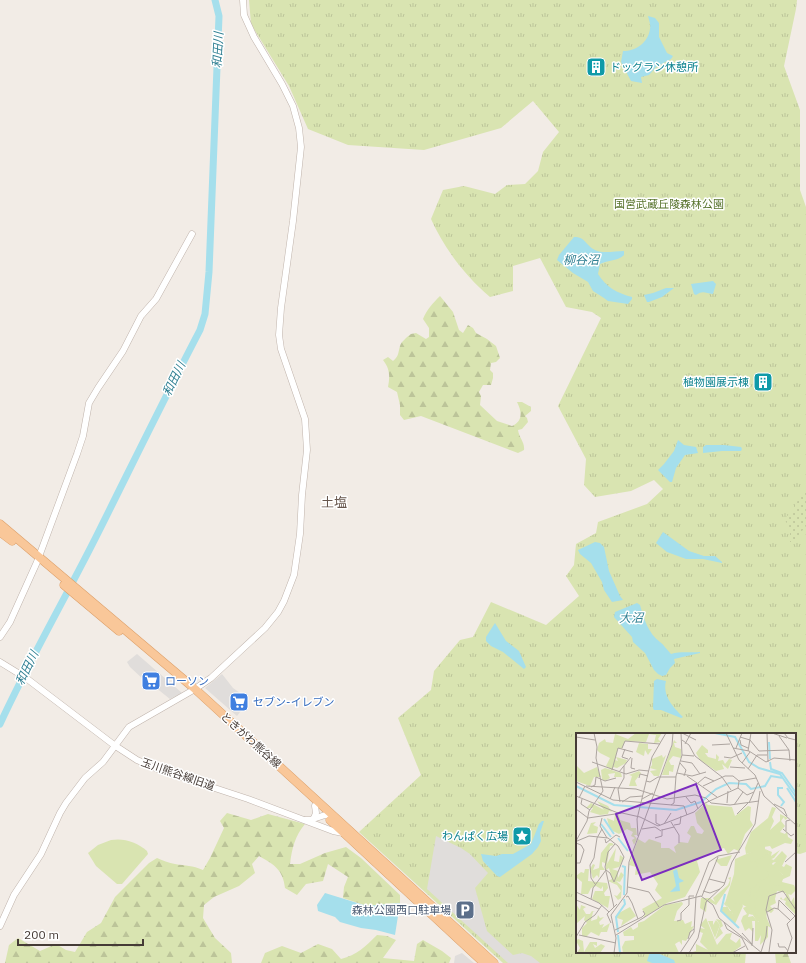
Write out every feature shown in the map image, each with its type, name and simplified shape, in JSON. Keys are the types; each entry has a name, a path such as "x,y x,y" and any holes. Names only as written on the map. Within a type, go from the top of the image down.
{"main road":[{"name":"ときがわ熊谷線","path":"0,524 38,560"},
{"name":"ときがわ熊谷線","path":"0,532 59,577 192,690 334,816 494,963"},
{"name":"ときがわ熊谷線","path":"192,690 484,963"}],"street":[{"path":"0,926 14,895 41,854 66,802 85,778 103,762 129,727 192,690 222,668 265,628 284,601 294,575 300,534 302,495 307,450 305,419 281,349 279,336 281,308 301,147 296,114 288,94 254,37 244,15 243,0"},
{"path":"0,636 10,622 38,560 83,436 89,403 123,351 141,316 156,299 192,234"},
{"name":"玉川熊谷線旧道","path":"0,662 26,678 114,746 149,766 248,799 333,831 344,833"},
{"path":"314,818 316,813 315,806"},
{"path":"303,820 325,815 334,816"}],"green space":[{"name":"国営武蔵丘陵森林公園","path":"249,0 797,0 784,66 800,110 800,190 806,207 806,852 800,854 796,853 796,733 576,733 576,953 746,953 745,963 503,963 359,832 421,775 398,718 431,690 434,671 460,640 473,637 491,602 546,625 579,596 566,576 574,565 576,544 596,533 598,522 647,504 663,489 654,480 631,491 595,497 584,485 586,459 558,406 601,318 592,312 566,307 540,258 513,266 513,291 490,297 472,280 456,261 436,230 431,219 443,190 464,186 495,194 507,185 525,184 538,171 543,152 559,132 533,101 501,128 424,150 348,145 308,129 289,86 251,24"},
{"path":"440,296 453,312 459,330 463,333 468,325 473,328 476,333 496,346 500,358 496,362 491,363 490,370 493,373 493,378 491,385 483,385 479,392 481,396 480,405 497,421 512,426 520,419 521,413 517,402 522,402 531,407 531,411 525,416 528,422 522,429 518,430 524,445 524,450 518,453 421,416 404,420 400,415 400,405 397,392 388,387 389,373 383,360 388,357 393,361 398,354 402,343 411,334 416,333 426,339 429,337 429,328 423,319 428,309"},
{"path":"806,489 806,526 793,542 790,542 790,529 785,519"},
{"path":"227,813 251,820 268,814 305,824 294,842 290,864 300,864 325,853 346,847 361,858 400,895 400,903 367,906 343,898 344,887 348,877 328,864 323,881 306,884 297,895 285,888 280,872 274,865 259,856 252,864 255,873 239,886 214,897 204,905 203,918 215,938 231,953 232,963 5,963 9,945 18,938 40,951 56,944 66,950 75,952 87,932 101,923 115,897 149,863 157,858 173,864 192,866 203,870 224,828 220,821"},
{"path":"111,840 130,841 143,848 148,854 122,884 117,884 96,866 88,853 98,845"},
{"path":"377,935 387,936 396,940 383,958 414,961 417,944 423,940 451,958 449,963 261,963 265,953 282,946 301,953 318,944 332,949 341,959 360,950"},
{"path":"775,953 787,953 791,963 776,963"}],"shaded area":[{"path":"137,654 182,693 170,699 155,687 151,690 127,662"},
{"path":"222,674 233,688 247,698 241,707 243,708 237,716 205,688"},
{"name":"森林公園西口駐車場","path":"436,836 470,854 488,873 475,888 487,931 513,955 522,953 531,956 540,963 508,963 427,889"},
{"path":"462,953 474,963 454,963 455,956"}],"water":[{"path":"648,16 655,18 659,23 659,37 667,53 673,56 671,59 656,67 649,75 641,77 642,83 631,81 621,62 623,51 637,48 647,38 650,27"},
{"name":"柳谷沼","path":"574,237 581,238 592,248 598,251 624,251 624,255 622,257 600,264 598,274 612,289 621,294 632,297 628,304 608,301 593,291 588,282 573,273 557,260 559,255"},
{"path":"713,281 716,284 713,294 702,292 696,295 694,294 691,284"},
{"path":"666,288 674,288 662,297 647,302 644,295"},
{"path":"678,440 684,445 696,447 698,453 685,455 676,468 672,482 670,482 658,470 674,451"},
{"path":"706,445 724,445 741,447 742,449 741,451 703,453 703,447"},
{"path":"663,532 689,551 704,556 715,556 722,563 703,559 686,559 667,552 656,543"},
{"path":"595,542 600,543 604,547 609,571 623,600 612,602 604,590 602,582 591,563 580,554 578,550"},
{"name":"大沼","path":"637,603 640,605 649,630 671,654 682,652 700,653 674,659 675,663 666,675 662,676 658,674 654,670 645,653 633,642 632,637 614,617 615,612"},
{"path":"495,623 506,641 519,651 526,667 524,669 503,652 491,646 486,641 486,637"},
{"path":"657,679 666,681 665,686 667,697 683,717 681,718 661,710 654,710 654,681"},
{"path":"544,821 540,833 541,841 538,847 532,854 500,877 497,876 483,861 481,854 496,856 502,854 513,854 531,844 539,824"},
{"path":"325,893 367,906 400,903 395,935 340,922 335,917 318,911 317,905"},
{"path":"650,953 657,953 674,960 675,963 652,963 647,961"}],"waterway":[{"name":"和田川","path":"0,724 23,676 98,533 200,330 205,314 209,272 219,16 215,0"}],"place":[{"name":"ドッグラン休憩所","path":"596,67"},
{"name":"植物園展示棟","path":"763,382"},
{"name":"ローソン","path":"151,681"},
{"name":"セブン-イレブン","path":"239,702"},
{"name":"わんぱく広場","path":"522,836"},
{"name":"森林公園西口駐車場","path":"465,910"}],"district":[{"name":"土塩","path":"334,502"}]}
